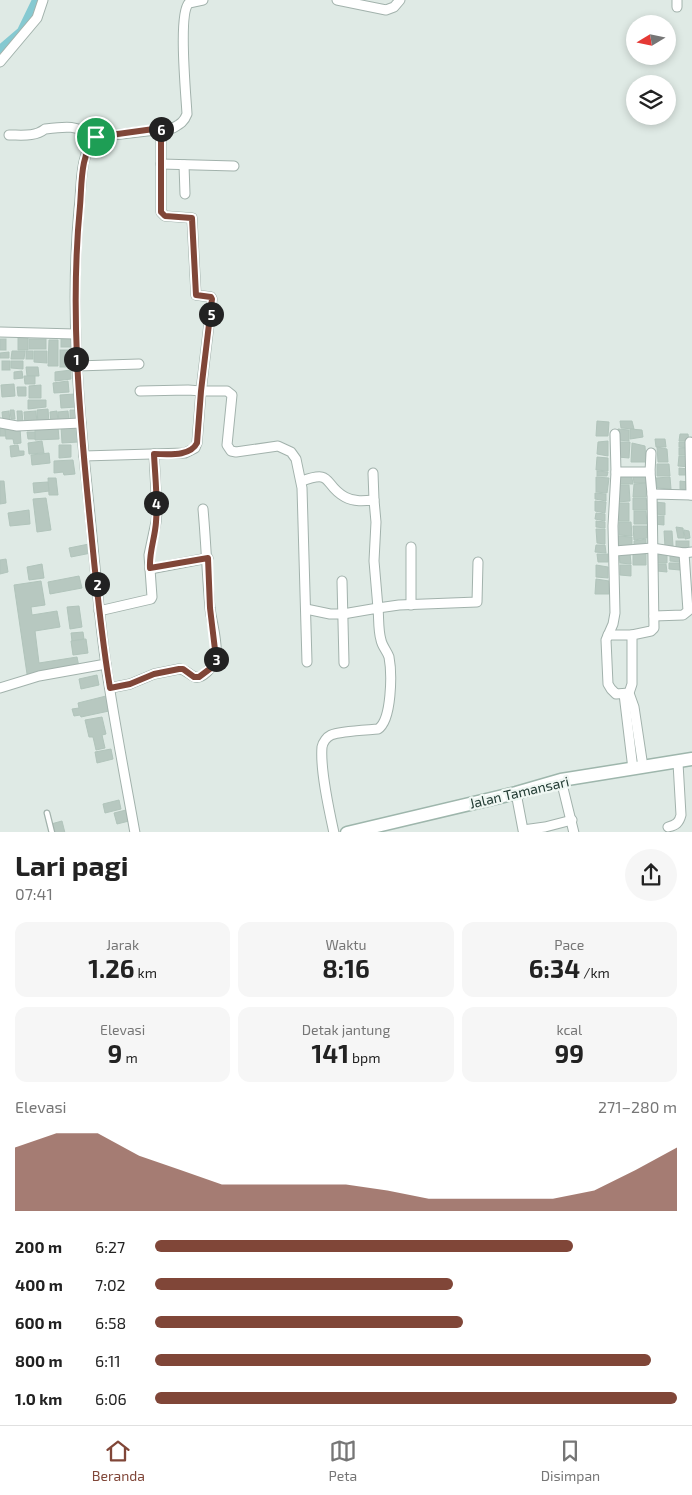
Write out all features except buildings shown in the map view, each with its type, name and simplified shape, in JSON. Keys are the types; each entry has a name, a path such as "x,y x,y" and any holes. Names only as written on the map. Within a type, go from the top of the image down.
{"main road":[{"name":"Jalan Tamansari","path":"347,832 367,830 561,780 692,759"}],"street":[{"path":"0,62 37,18 43,0"},
{"path":"9,135 34,135 46,128 74,127 96,137 174,128 185,119 186,114 182,27 185,10 189,3 203,0"},
{"path":"337,0 386,10 394,7 400,0"},
{"path":"84,456 185,453 195,448 197,443 212,299 211,297 196,295 192,218 165,216 161,212 161,128"},
{"path":"96,137 90,144 84,162 76,240 75,334 80,423 106,664 135,832"},
{"path":"161,164 234,166"},
{"path":"184,165 185,194"},
{"path":"0,332 75,334"},
{"path":"77,366 139,364"},
{"path":"140,391 227,391 232,395 228,449 236,452 278,446 291,452 296,459 302,482 307,662"},
{"path":"0,423 17,426 80,423"},
{"path":"615,434 616,472 613,526 615,613 613,624 606,640 608,684 616,694 626,693"},
{"path":"652,494 691,495 690,442"},
{"path":"608,635 632,635 653,630 651,453"},
{"path":"100,611 151,599 149,555 157,512 154,454"},
{"path":"616,472 650,472"},
{"path":"334,832 328,800 322,746 325,740 332,734 378,729 385,723 390,697 391,672 388,656 381,641 374,561 376,522 373,473"},
{"path":"302,482 316,476 324,476 330,481 334,489 347,498 359,501 374,500"},
{"path":"110,688 130,684 154,674 179,669 183,669 194,677 199,677 211,668 216,658 210,608 208,558 203,509"},
{"path":"411,546 411,605"},
{"path":"615,551 652,548 688,552 688,611 683,615 654,616"},
{"path":"150,568 208,558"},
{"path":"306,609 330,614 343,614 411,605 478,602 478,562"},
{"path":"342,582 344,663"},
{"path":"626,693 632,684 632,635"},
{"path":"0,688 39,676 106,664"},
{"path":"626,693 634,707 638,768"},
{"path":"668,827 676,826 679,822 678,762"},
{"path":"561,780 574,832"},
{"path":"516,793 523,830 572,820"}],"lane":[{"path":"47,813 52,832"}],"waterway":[{"path":"0,49 21,31 36,0"}],"route":[{"path":"161,128 161,212 165,216 192,218 196,295 211,297 212,299 197,443 195,448 185,453 154,454 157,512 149,555 150,568 208,558 210,608 216,649 215,662 211,668 199,677 194,677 183,669 179,669 154,674 143,680 110,688 80,417 75,340 76,240 84,162 90,144 96,137 161,128"}]}
